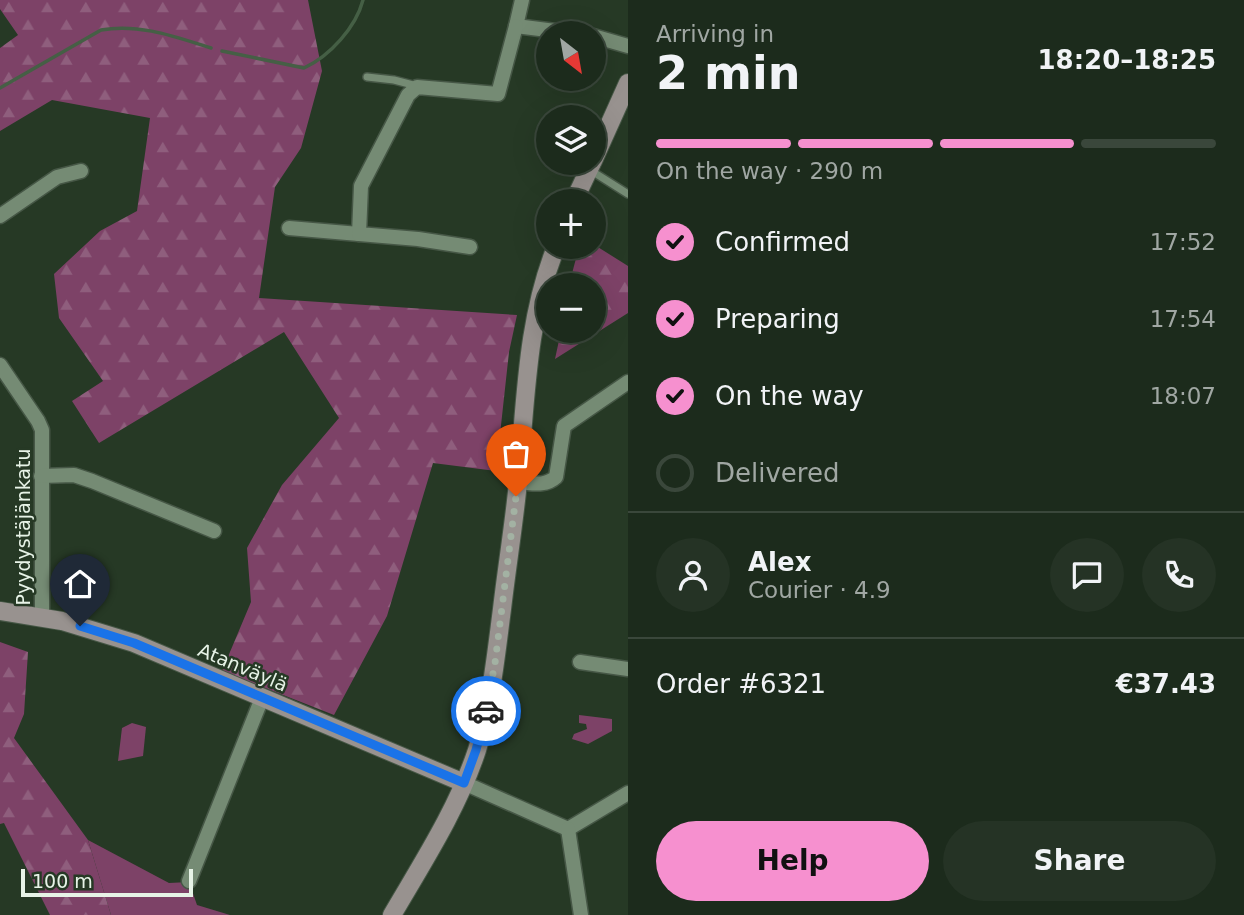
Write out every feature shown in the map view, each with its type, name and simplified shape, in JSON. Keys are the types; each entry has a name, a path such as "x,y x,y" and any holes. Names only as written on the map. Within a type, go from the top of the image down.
{"main road":[{"path":"606,132 628,83"},
{"path":"392,915 464,783 480,736 495,663 518,482 531,337 551,259"},
{"name":"Atanväylä","path":"0,611 42,617 134,643 464,783"}],"street":[{"path":"359,234 361,186 408,95 417,87 498,94 522,0"},
{"path":"516,26 536,29"},
{"path":"606,40 628,46"},
{"path":"0,216 57,177 81,170"},
{"path":"289,228 418,239 470,247"},
{"name":"Pyydystäjänkatu","path":"0,365 42,430 42,617"},
{"path":"518,482 542,484 553,480 556,477 564,426 628,382"},
{"path":"41,476 74,475 214,531"},
{"path":"580,662 628,669"},
{"path":"189,881 262,698"},
{"path":"464,783 568,829"},
{"path":"568,829 628,793"},
{"path":"568,829 581,915"}],"lane":[{"path":"367,77 394,80 417,87"},
{"path":"605,175 628,194"}],"green space":[{"path":"0,0 308,0 322,71 301,148 275,187 259,298 517,315 509,352 496,471 433,463 387,616 334,715 222,671 251,602 247,548 282,485 339,418 284,332 99,443 72,401 103,381 59,318 54,274 100,231 137,211 150,118 52,100 0,131 0,48 18,35 0,9"},
{"path":"606,252 628,266 628,313 606,327 606,273 572,273 576,259 606,259"},
{"path":"558,343 580,343 555,359"},
{"path":"0,642 28,652 24,714 14,738 88,840 111,915 50,915 4,823 0,824"},
{"path":"579,715 612,719 612,731 588,744 572,739 574,734 587,729 586,724 579,723"},
{"path":"132,723 146,727 143,756 118,761 122,728"},
{"path":"88,840 169,883 189,882 197,905 230,915 111,915"}],"waterway":[{"path":"222,51 304,68 341,40 360,10 363,0"},
{"path":"0,88 101,30 143,30 211,48"}],"way so far":[{"path":"486,711 495,663 516,496"}],"route":[{"path":"80,626 134,643 464,783 486,711"}]}
